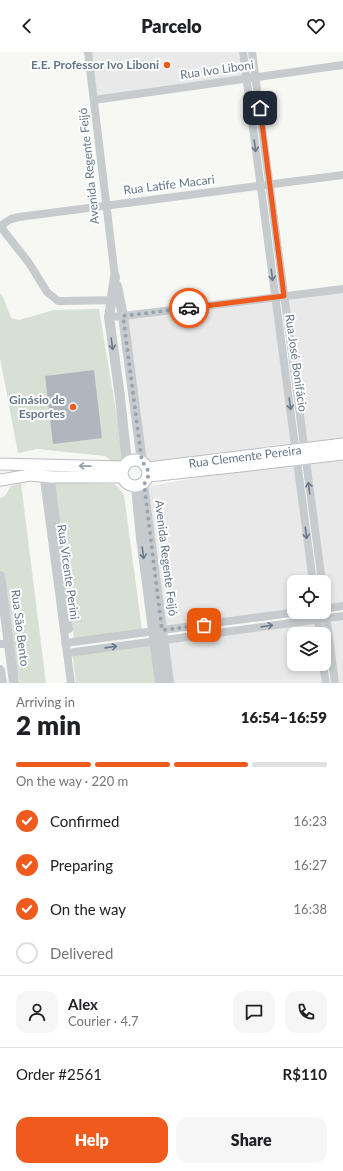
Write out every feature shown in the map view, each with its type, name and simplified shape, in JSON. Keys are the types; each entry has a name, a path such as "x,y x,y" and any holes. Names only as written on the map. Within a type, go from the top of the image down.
{"main road":[{"name":"Rua Clemente Pereira","path":"124,469 133,460 144,475 301,454 343,444"},
{"name":"Rua Clemente Pereira","path":"301,454 343,454"},
{"path":"0,464 47,471 124,469 128,484 144,475"},
{"path":"0,478 30,475 47,471"}],"street":[{"name":"Avenida Regente Feijó","path":"88,52 115,277 116,300 123,316 144,475 146,538 151,581 159,636 169,683"},
{"name":"Rua José Bonifácio","path":"243,52 275,297 321,575"},
{"name":"Rua José Bonifácio","path":"252,52 284,296 312,575"},
{"name":"Rua Ivo Liboni","path":"94,100 343,65"},
{"name":"Rua Latife Macari","path":"0,226 11,219 19,217 343,175"},
{"path":"0,226 29,263 47,292 58,301 116,300"},
{"path":"109,317 343,289"},
{"name":"Avenida Regente Feijó","path":"116,300 109,317 120,398 124,469"},
{"path":"120,398 133,395"},
{"name":"Rua Vicente Perini","path":"47,471 68,643 71,683"},
{"name":"Rua São Bento","path":"0,576 4,644 14,683"},
{"path":"331,608 343,606"},
{"path":"69,653 246,619 287,613"},
{"path":"331,617 343,616"},
{"path":"246,619 248,629"},
{"path":"68,643 248,629 301,619"},
{"path":"326,619 335,683"},
{"name":"Avenida Regente Feijó","path":"159,636 160,683"},
{"name":"Rua Vicente Perini","path":"69,653 76,683"},
{"name":"Rua São Bento","path":"0,670 2,683"},
{"path":"325,671 326,683"}],"shaded area":[{"name":"E.E. Professor Ivo Liboni","path":"88,52 243,52 246,78 94,100"},
{"path":"343,289 343,444 305,450 284,296"},
{"path":"0,293 11,318 19,320 54,310 99,309 124,459 115,464 105,456 37,449 18,453 0,358"},
{"path":"275,297 296,450 145,466 123,316"},
{"path":"343,454 343,606 331,608 331,575 323,575 306,459"},
{"path":"297,459 312,575 287,575 287,613 162,630 146,487"},
{"path":"53,482 114,484 124,495 142,630 74,638"},
{"path":"21,483 46,683 20,683 1,608 0,498 5,496 11,486"},
{"path":"343,616 343,683 335,683 331,654 331,627 327,627 326,619 331,619 331,617"},
{"path":"318,619 319,627 287,627 287,671 324,671 326,683 169,683 164,640"},
{"path":"155,641 160,683 76,683 72,652"}],"building":[{"name":"Ginásio de Esportes","path":"94,370 102,438 53,444 45,376"}],"way so far":[{"path":"189,308 123,316 142,462 148,468 149,476 144,484 162,630 204,625"}],"place":[{"name":"E.E. Professor Ivo Liboni","path":"167,65"},
{"name":"Ginásio de Esportes","path":"73,407"}],"route":[{"path":"189,308 284,296 260,108"}]}
